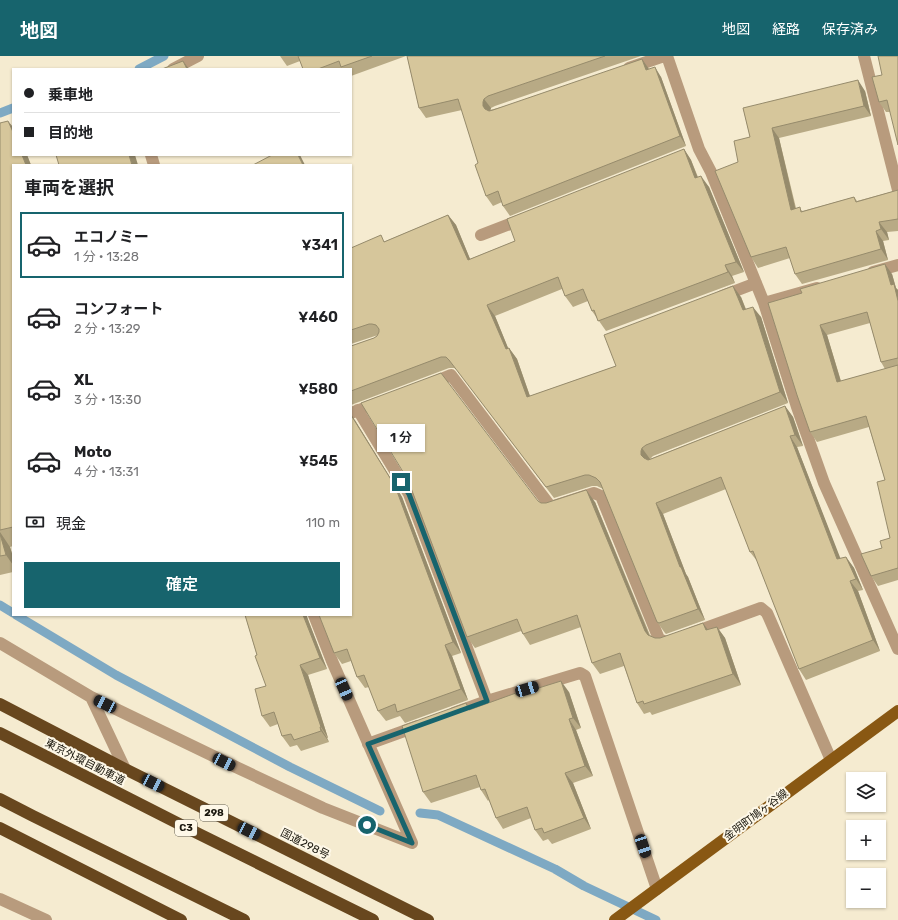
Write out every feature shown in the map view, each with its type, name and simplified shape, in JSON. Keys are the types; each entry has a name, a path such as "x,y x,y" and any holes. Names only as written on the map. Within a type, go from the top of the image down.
{"highway":[{"name":"国道298号","path":"0,704 126,769 428,920"},
{"name":"東京外環自動車道","path":"0,733 373,920"},
{"path":"0,799 244,920"},
{"path":"0,828 182,920"}],"main road":[{"name":"金明町鳩ヶ谷線","path":"615,920 898,711"}],"street":[{"path":"175,68 198,56"},
{"path":"621,71 666,56 695,151 711,172 764,303 793,408 824,483 898,649"},
{"path":"864,56 898,190"},
{"path":"481,235 532,215"},
{"path":"861,276 898,265"},
{"path":"712,300 756,283"},
{"path":"764,303 831,284"},
{"path":"415,389 451,375 551,507 594,493 601,496 658,639 666,642 761,608 767,613 831,760"},
{"path":"394,397 354,411 409,494 487,701"},
{"path":"0,643 91,697 323,808 412,843 332,661 314,616"},
{"path":"442,717 487,701 580,673 585,676 657,889"},
{"path":"91,697 126,769"},
{"path":"368,744 428,722"},
{"path":"0,899 46,920"}],"building":[{"path":"298,56 372,56 341,67 339,61 321,68 303,68"},
{"path":"407,56 605,56 488,96 484,99 483,106 489,111 642,59 646,70 655,67 680,136 503,206 498,191 486,196 475,165 478,163 458,99 419,108"},
{"path":"878,56 898,56 898,145 887,100 879,102 872,77 882,75"},
{"path":"183,61 186,68 165,68"},
{"path":"858,80 864,106 772,128 791,210 800,207 801,212 854,197 856,202 898,190 898,219 879,222 881,229 876,231 881,249 795,274 786,247 751,257 715,171 738,162 734,141 750,137 743,108"},
{"path":"8,121 12,130 12,156 22,156 26,164 12,164 12,527 0,530 0,123"},
{"path":"684,149 695,178 701,176 736,262 725,265 728,272 598,321 583,289 565,296 558,277 487,305 506,349 509,348 527,397 616,366 604,335 733,286 743,310 753,307 780,392 646,445 642,448 641,455 648,460 651,459 785,406 795,435 790,436 837,559 846,557 856,579 850,581 873,640 799,669 753,551 750,552 721,477 656,503 680,567 698,609 659,623 657,622 600,482 596,478 585,475 546,487 446,357 441,357 352,391 352,346 374,338 377,336 379,329 376,325 369,324 352,330 352,248 381,235 384,242 448,215 468,260 515,241 507,219"},
{"path":"56,156 129,156 132,164 59,164"},
{"path":"270,156 298,156 302,164 255,164"},
{"path":"885,264 891,285 894,284 898,301 898,358 881,362 867,312 820,325 837,382 898,365 898,568 871,576 861,554 882,548 880,541 890,538 877,482 885,480 866,416 810,432 768,303 802,293 800,289"},
{"path":"441,373 538,501 541,503 546,503 586,490 587,491 645,631 648,635 655,638 660,638 703,623 706,630 717,627 733,674 644,704 643,701 637,703 620,653 592,663 577,615 523,634 517,619 467,637 408,480 361,403"},
{"path":"352,417 395,486 453,642 445,645 461,689 397,712 395,704 378,711 364,675 357,677 347,649 334,653 319,616 352,616"},
{"path":"0,534 6,555 0,556"},
{"path":"245,616 303,616 320,658 300,665 321,727 321,731 294,740 291,734 282,736 274,712 262,716 255,689 266,686 255,656 257,655"},
{"path":"561,681 573,718 569,719 585,766 565,773 584,818 544,833 542,828 535,830 527,807 496,818 485,789 481,790 476,775 423,792 402,726 466,703 469,710 516,693 516,695"}],"waterway":[{"path":"141,68 164,56"},
{"path":"0,113 12,108"},
{"path":"0,605 12,612"},
{"path":"18,616 116,675 290,767 380,811"},
{"path":"420,813 438,815 555,869 584,886 656,920"}],"route":[{"path":"367,825 412,843 368,744 487,701 409,494 401,482"}]}
